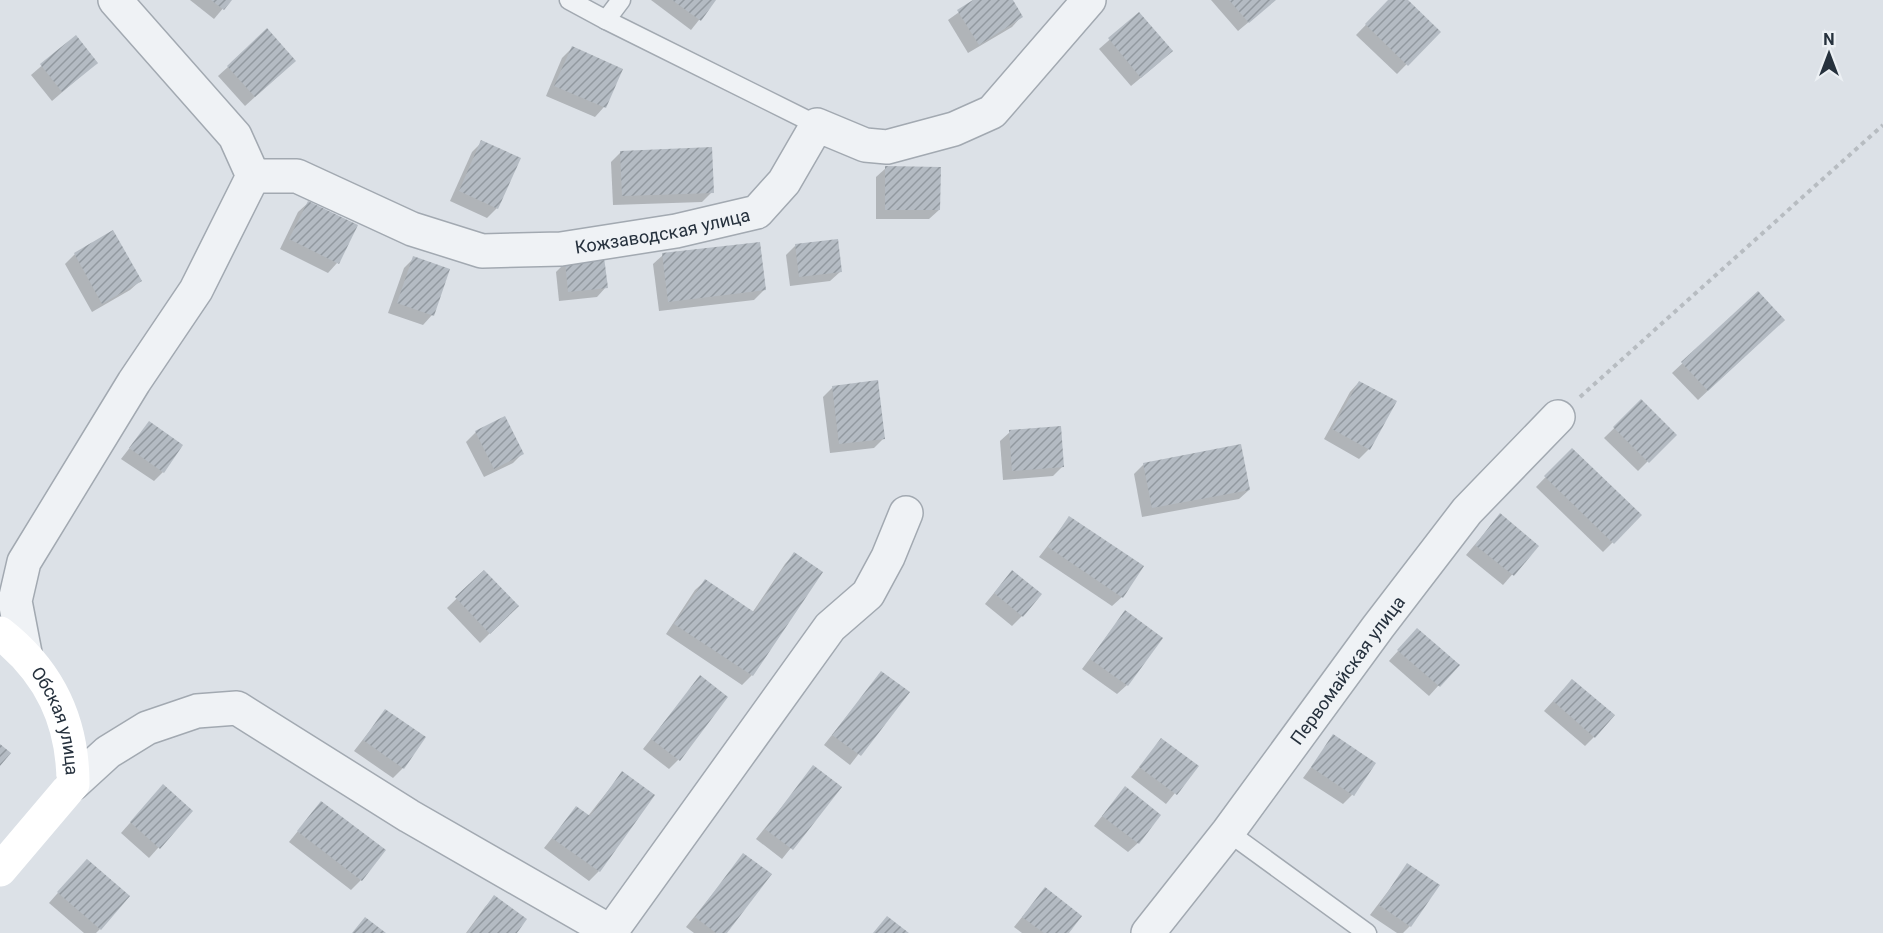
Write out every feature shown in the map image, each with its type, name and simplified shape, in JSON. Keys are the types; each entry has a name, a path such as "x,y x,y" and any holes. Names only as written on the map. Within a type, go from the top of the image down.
{"street":[{"path":"25,653 15,601 24,562 134,382 196,290 253,176 235,136 115,0"},
{"path":"817,126 865,145 887,147 954,129 992,112 1089,0"},
{"name":"Кожзаводская улица","path":"253,176 297,176 412,229 482,251 561,249 676,231 757,212 784,182 817,126"},
{"name":"Первомайская улица","path":"1148,933 1228,832 1378,627 1467,511 1558,417"},
{"path":"73,784 108,752 147,728 197,711 237,708 400,810 612,933 830,627 868,594 888,557 906,513"},
{"name":"Обская улица","path":"0,633 25,653 56,701 73,752 73,784 0,870"}],"lane":[{"path":"569,0 817,126"},
{"path":"606,20 621,0"},
{"path":"1228,832 1367,933"}],"path":[{"path":"1558,417 1883,125"}],"building":[{"path":"211,0 232,0 224,10"},
{"path":"672,0 716,0 701,21"},
{"path":"973,0 1013,0 1023,17 979,45 957,10"},
{"path":"1229,0 1276,0 1249,23"},
{"path":"1388,0 1408,0 1441,32 1408,66 1365,24"},
{"path":"1139,12 1173,51 1141,78 1108,38"},
{"path":"267,28 296,61 255,97 227,66"},
{"path":"76,35 98,63 62,92 40,64"},
{"path":"572,46 623,69 606,108 554,86"},
{"path":"481,140 521,158 498,209 459,191"},
{"path":"712,147 714,193 622,196 620,151"},
{"path":"885,166 941,167 940,210 885,210"},
{"path":"308,201 358,225 339,264 289,239"},
{"path":"113,230 142,281 102,304 74,253"},
{"path":"838,239 842,272 799,277 795,244"},
{"path":"760,242 766,290 668,302 662,253"},
{"path":"413,256 450,269 434,316 397,303"},
{"path":"604,257 608,288 568,292 565,261"},
{"path":"1758,291 1785,320 1708,391 1681,362"},
{"path":"878,380 885,439 839,444 832,386"},
{"path":"1359,381 1397,401 1370,450 1332,429"},
{"path":"1641,399 1677,435 1649,463 1613,427"},
{"path":"505,416 524,454 494,469 475,431"},
{"path":"149,421 183,445 164,473 129,448"},
{"path":"1061,426 1064,467 1012,471 1009,430"},
{"path":"1241,444 1250,490 1152,508 1143,463"},
{"path":"1572,448 1642,515 1614,544 1544,476"},
{"path":"1500,513 1539,546 1514,576 1475,545"},
{"path":"1069,516 1144,566 1123,598 1048,547"},
{"path":"794,552 823,572 753,676 674,624 705,579 754,612"},
{"path":"484,570 519,606 490,634 455,597"},
{"path":"1012,570 1042,594 1023,617 994,593"},
{"path":"1125,610 1163,638 1128,686 1090,659"},
{"path":"1417,628 1460,665 1440,687 1397,650"},
{"path":"881,671 910,692 861,756 832,735"},
{"path":"700,675 728,697 680,761 651,739"},
{"path":"1572,679 1615,715 1595,738 1553,701"},
{"path":"385,709 426,737 404,769 363,740"},
{"path":"1333,734 1376,763 1354,796 1311,767"},
{"path":"1161,738 1199,766 1177,795 1139,767"},
{"path":"0,744 11,753 0,766"},
{"path":"813,765 842,787 793,850 765,829"},
{"path":"622,771 655,795 600,872 552,838 576,806 590,816"},
{"path":"163,784 193,811 160,849 130,822"},
{"path":"1125,786 1161,815 1139,844 1102,816"},
{"path":"321,801 386,850 362,881 297,831"},
{"path":"743,853 772,874 727,933 716,933 695,917"},
{"path":"87,859 130,896 101,930 57,892"},
{"path":"1407,863 1440,885 1411,927 1379,905"},
{"path":"1045,887 1082,916 1069,933 1044,933 1022,917"},
{"path":"494,895 527,919 517,933 467,933"},
{"path":"887,916 909,933 873,933"},
{"path":"365,917 386,933 352,933"}]}
